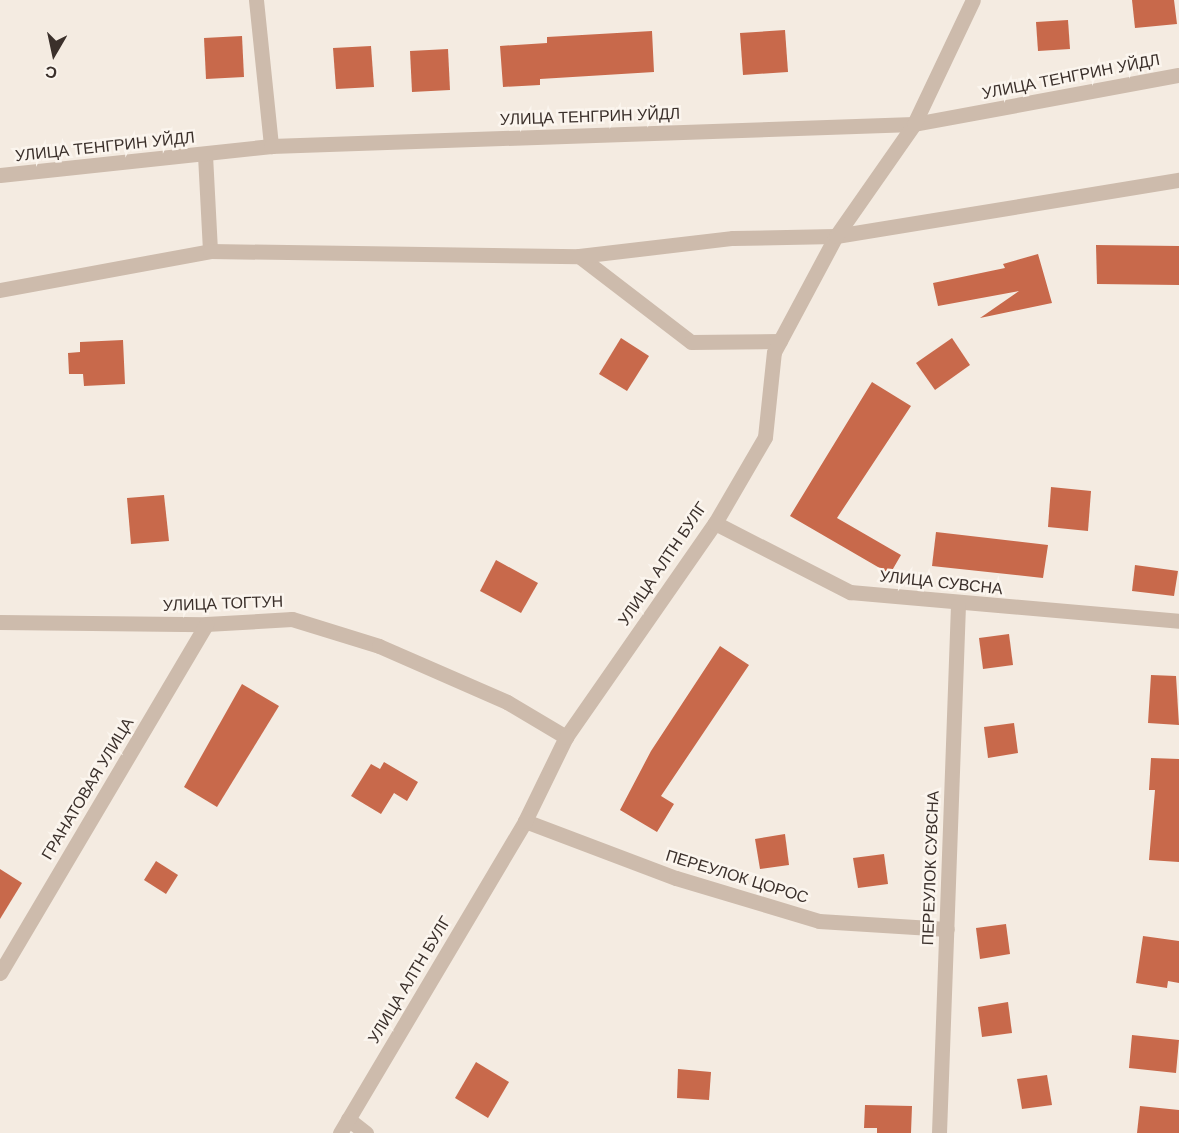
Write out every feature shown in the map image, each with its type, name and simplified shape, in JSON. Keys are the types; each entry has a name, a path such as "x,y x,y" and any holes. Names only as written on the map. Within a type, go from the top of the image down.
{"street":[{"path":"256,0 271,146"},
{"name":"УЛИЦА АЛТН БУЛГ","path":"340,1133 525,821 566,737 715,523 765,437 774,352 836,236 914,124 973,0"},
{"name":"УЛИЦА ТЕНГРИН УЙДЛ","path":"0,175 205,155 271,146 914,124 1179,75"},
{"path":"205,155 210,251"},
{"path":"0,290 210,251 579,256 733,238 836,236 1179,180"},
{"path":"579,256 691,342 780,341"},
{"name":"УЛИЦА СУВСНА","path":"715,523 850,592 958,605 1179,621"},
{"name":"ПЕРЕУЛОК СУВСНА","path":"939,1133 958,605"},
{"name":"УЛИЦА ТОГТУН","path":"0,622 206,624 292,619 379,646 507,702 566,737"},
{"name":"ГРАНАТОВАЯ УЛИЦА","path":"0,973 206,624"},
{"name":"ПЕРЕУЛОК ЦОРОС","path":"525,821 676,878 819,921 947,929"},
{"path":"348,1119 366,1133"}],"building":[{"path":"1132,0 1174,0 1177,24 1135,28"},
{"path":"1068,20 1070,49 1038,51 1036,22"},
{"path":"785,30 788,72 743,75 740,33"},
{"path":"652,31 654,72 540,79 540,85 503,87 500,46 547,43 547,37"},
{"path":"242,36 244,77 206,79 204,38"},
{"path":"371,46 374,87 336,89 333,48"},
{"path":"448,49 450,90 412,92 410,51"},
{"path":"1096,245 1179,246 1179,285 1097,284"},
{"path":"1038,254 1052,303 980,318 1019,291 938,306 933,283 1005,268 1003,264"},
{"path":"621,338 649,356 627,391 599,374"},
{"path":"952,338 970,365 935,390 916,363"},
{"path":"123,340 125,384 84,386 83,374 69,374 68,353 80,352 80,342"},
{"path":"872,382 911,406 837,518 901,555 890,574 790,516"},
{"path":"1051,487 1091,491 1088,531 1048,527"},
{"path":"164,495 169,541 131,544 127,498"},
{"path":"936,532 1048,545 1043,578 932,566"},
{"path":"496,560 538,583 521,613 480,591"},
{"path":"1135,565 1178,571 1174,596 1132,591"},
{"path":"1009,634 1013,665 983,669 979,638"},
{"path":"720,646 749,665 661,796 674,804 657,832 620,810 651,751"},
{"path":"1151,675 1176,676 1179,725 1148,723"},
{"path":"242,684 279,706 217,807 184,787"},
{"path":"1014,723 1018,753 988,758 984,727"},
{"path":"1151,758 1179,759 1179,862 1149,860 1155,790 1149,790"},
{"path":"384,762 418,782 407,801 394,793 381,814 351,796 371,764 380,769"},
{"path":"785,834 789,865 760,869 755,839"},
{"path":"884,854 888,884 858,888 853,858"},
{"path":"156,861 178,875 166,894 144,880"},
{"path":"0,869 22,883 0,919"},
{"path":"1006,924 1010,954 980,959 976,928"},
{"path":"1143,936 1179,941 1179,983 1168,981 1167,988 1136,983"},
{"path":"1008,1002 1012,1033 982,1037 978,1007"},
{"path":"1132,1035 1179,1040 1176,1073 1129,1068"},
{"path":"476,1062 509,1082 488,1118 455,1098"},
{"path":"678,1069 711,1072 709,1100 677,1098"},
{"path":"1047,1075 1052,1105 1022,1109 1017,1079"},
{"path":"865,1105 912,1106 911,1133 877,1133 877,1128 864,1128"},
{"path":"1140,1106 1179,1110 1179,1133 1137,1133"}]}
